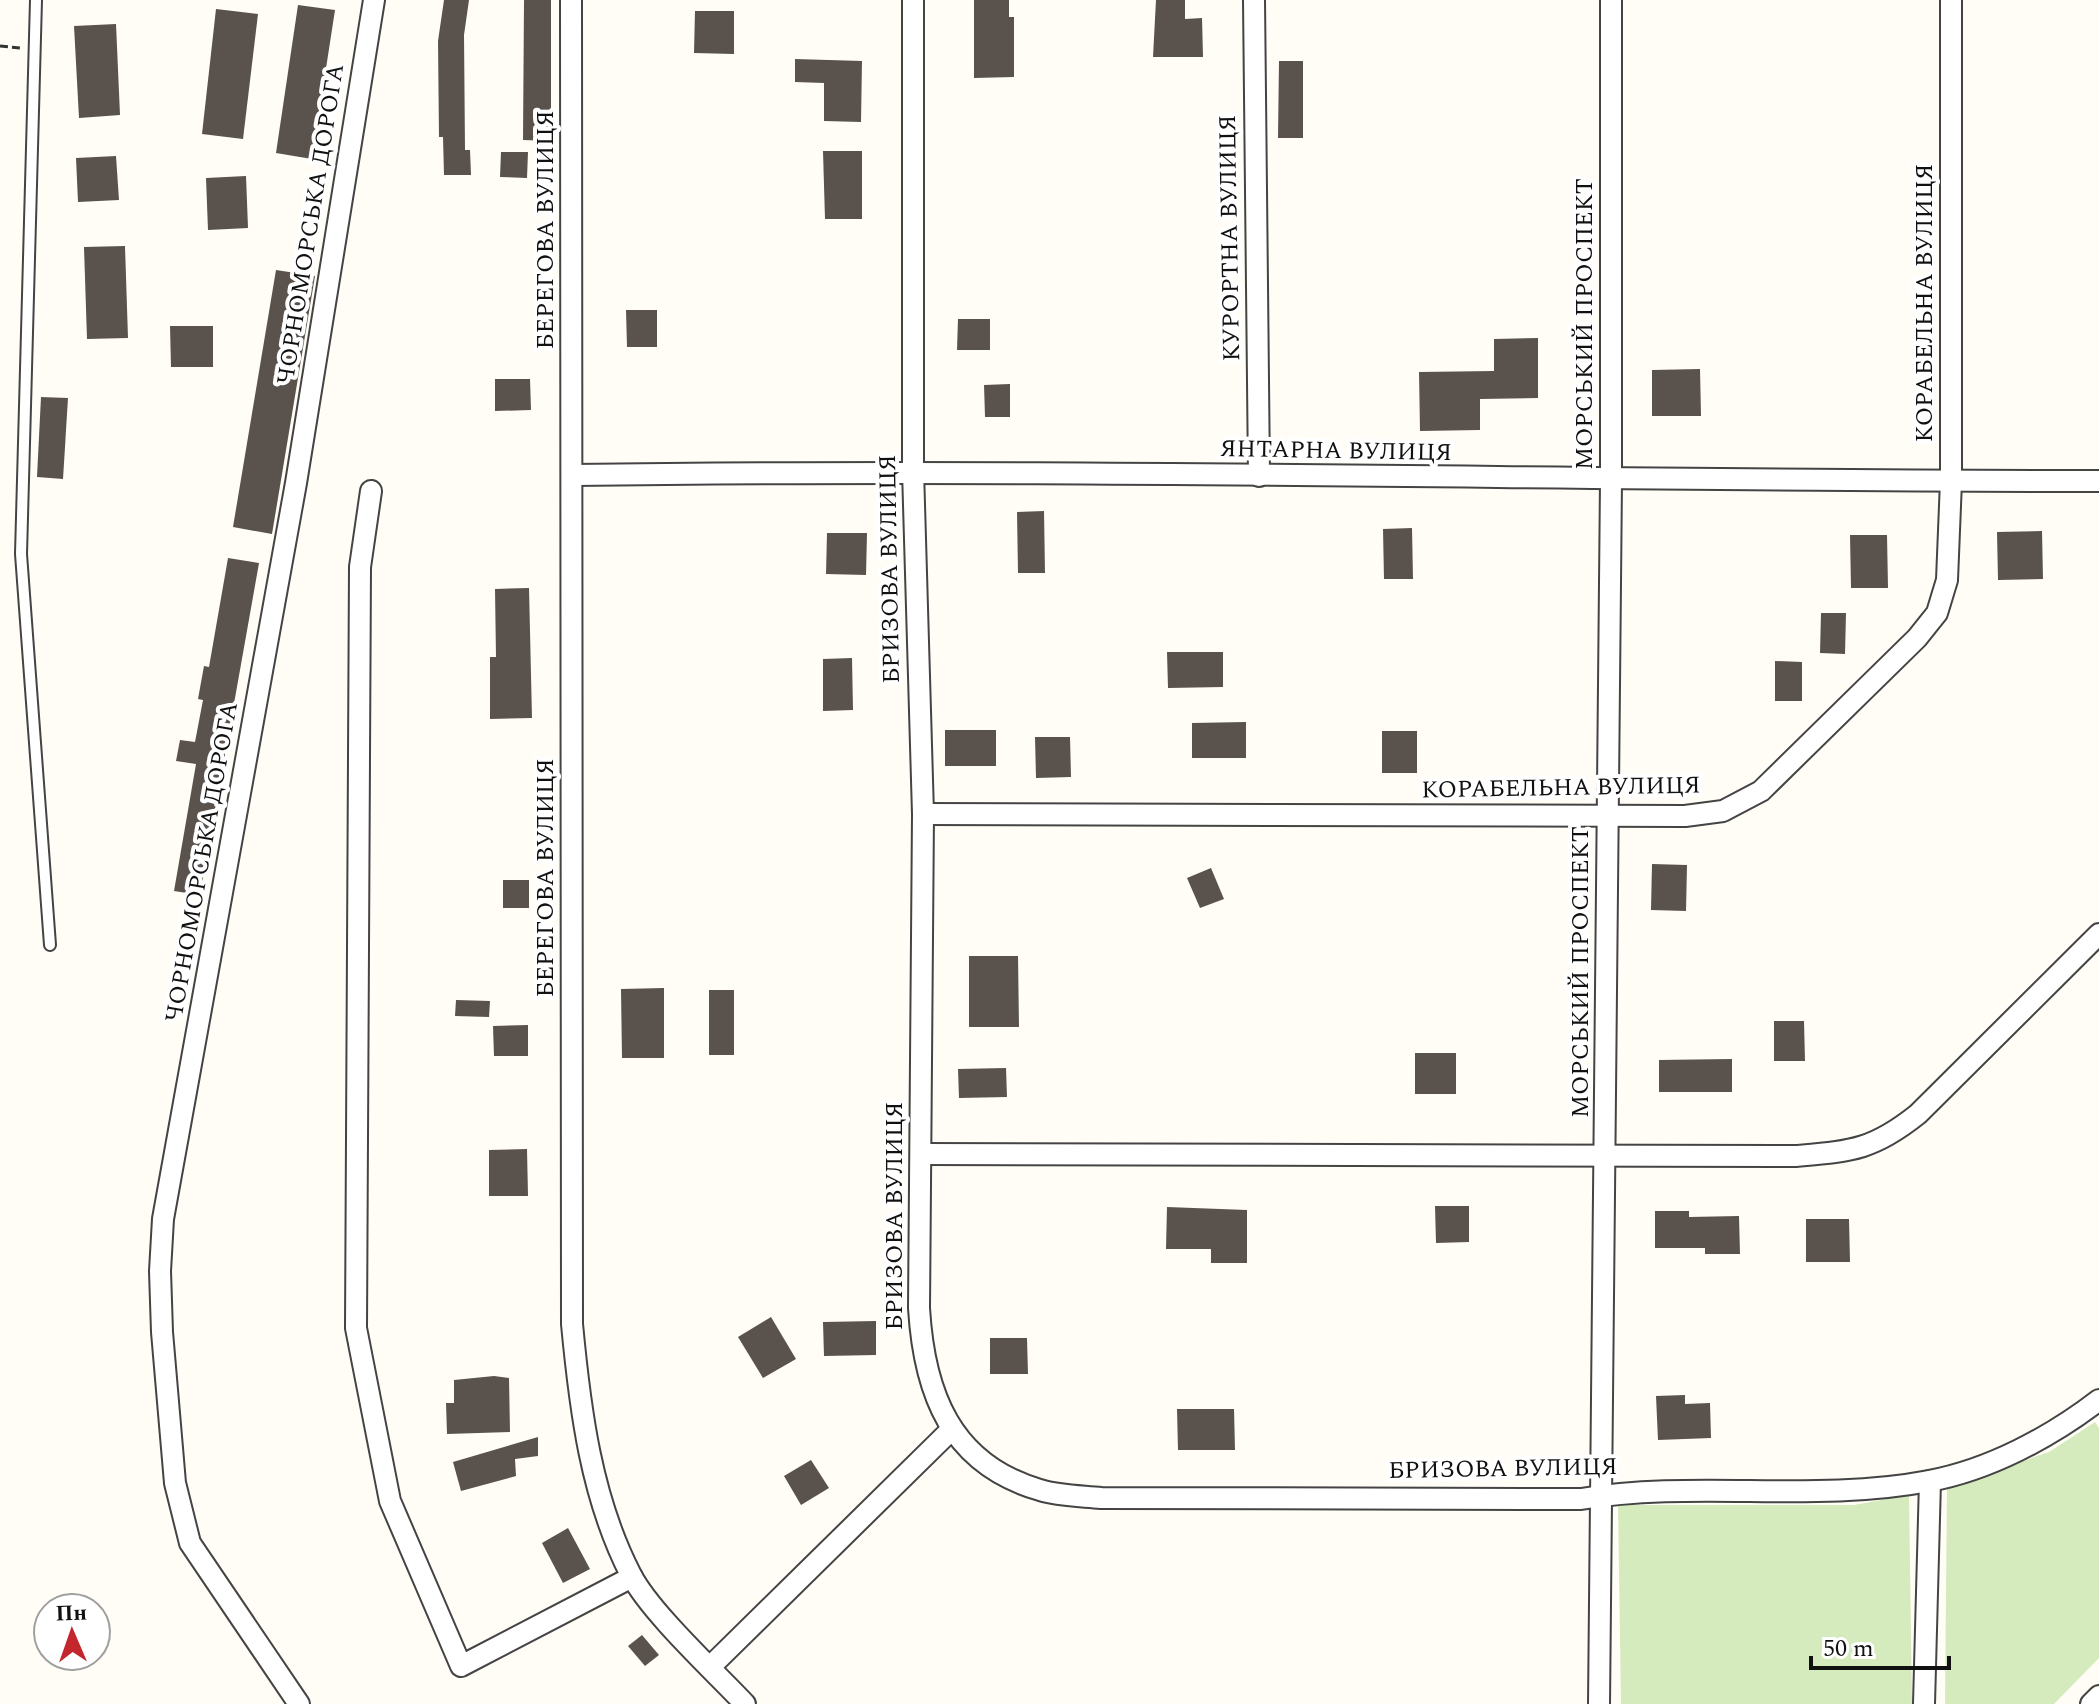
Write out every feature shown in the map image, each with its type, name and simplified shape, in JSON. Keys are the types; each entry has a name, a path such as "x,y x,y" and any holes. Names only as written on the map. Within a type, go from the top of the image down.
{"street":[{"name":"ЧОРНОМОРСЬКА ДОРОГА","path":"299,1704 208,1574 190,1543 181,1517 173,1468 160,1271 163,1219 296,483 374,0"},
{"name":"БЕРЕГОВА ВУЛИЦЯ","path":"571,0 572,1324 579,1396 592,1465 609,1522 632,1577 745,1704"},
{"name":"БРИЗОВА ВУЛИЦЯ","path":"913,0 913,470 923,814 921,1354 932,1395 952,1429 1003,1474 1040,1490 1101,1498 1581,1499 1602,1495 1856,1490 1930,1481 2014,1452 2054,1431 2099,1400"},
{"name":"КУРОРТНА ВУЛИЦЯ","path":"1254,0 1259,476"},
{"name":"МОРСЬКИЙ ПРОСПЕКТ","path":"1599,1704 1611,481 1611,0"},
{"name":"КОРАБЕЛЬНА ВУЛИЦЯ","path":"923,814 1685,816 1723,811 1761,791 1937,613 1947,580 1951,481 1951,0"},
{"name":"ЯНТАРНА ВУЛИЦЯ","path":"573,475 913,470 1611,481 2099,481"},
{"path":"371,491 360,567 356,1328 390,1501 461,1666 632,1577"},
{"path":"922,1154 1606,1153 1796,1156 1846,1152 1887,1139 1918,1114 2099,934"},
{"path":"710,1667 952,1429"},
{"path":"1924,1704 1930,1481"},
{"path":"2091,1704 2099,1696"}],"lane":[{"path":"36,0 21,554 50,945"}],"path":[{"path":"0,46 16,47"}],"green space":[{"path":"2095,1422 2099,1428 2099,1658 2054,1704 1945,1704 1947,1487 2049,1452"},
{"path":"1909,1495 1912,1704 1621,1704 1618,1505 1854,1505"}],"building":[{"path":"444,0 469,0 464,35 465,150 470,150 471,175 444,175 443,137 439,137 438,41"},
{"path":"524,0 551,0 551,141 523,140"},
{"path":"974,0 1009,0 1009,17 1014,17 1014,77 974,78"},
{"path":"1156,0 1185,0 1185,19 1202,18 1203,57 1153,57"},
{"path":"298,5 335,10 312,159 276,153"},
{"path":"216,9 258,14 243,139 202,134"},
{"path":"695,11 734,11 734,54 694,53"},
{"path":"116,24 120,115 79,118 74,26"},
{"path":"795,59 862,61 861,122 824,121 824,83 795,82"},
{"path":"1279,61 1303,61 1303,138 1278,138"},
{"path":"823,151 862,151 862,219 825,219"},
{"path":"501,152 528,152 527,178 500,177"},
{"path":"116,156 119,200 78,202 76,158"},
{"path":"246,176 248,228 208,230 206,178"},
{"path":"125,246 128,338 87,339 84,247"},
{"path":"276,270 315,276 272,534 233,527"},
{"path":"626,310 657,310 657,347 627,347"},
{"path":"958,319 990,319 990,350 957,350"},
{"path":"170,326 213,326 213,367 171,367"},
{"path":"1538,338 1538,398 1480,399 1480,430 1420,431 1419,372 1494,371 1494,339"},
{"path":"1700,369 1701,416 1652,416 1652,370"},
{"path":"495,379 530,379 531,410 495,411"},
{"path":"1010,384 1010,417 985,417 984,385"},
{"path":"41,397 68,398 63,479 37,477"},
{"path":"1044,511 1045,573 1018,573 1017,512"},
{"path":"1412,528 1413,579 1384,579 1383,529"},
{"path":"2042,531 2043,579 1998,580 1997,532"},
{"path":"827,533 867,533 866,575 826,574"},
{"path":"1850,535 1887,535 1888,588 1851,588"},
{"path":"228,558 259,563 200,895 174,891 196,764 176,761 180,740 195,742 203,700 198,699 204,666 209,667"},
{"path":"529,588 532,718 490,719 490,657 496,657 495,589"},
{"path":"1821,613 1846,613 1845,654 1820,653"},
{"path":"1167,652 1223,652 1223,687 1168,688"},
{"path":"852,658 853,710 823,711 823,659"},
{"path":"1775,661 1802,662 1802,701 1775,701"},
{"path":"1246,722 1246,758 1192,758 1192,723"},
{"path":"945,730 996,730 996,766 945,766"},
{"path":"1382,731 1417,731 1417,773 1382,773"},
{"path":"1035,737 1070,737 1071,777 1036,778"},
{"path":"1652,864 1687,865 1686,911 1651,910"},
{"path":"1211,868 1224,899 1200,908 1187,878"},
{"path":"503,880 529,880 529,908 503,908"},
{"path":"969,956 1018,956 1019,1027 969,1027"},
{"path":"664,988 664,1058 622,1058 621,989"},
{"path":"709,990 734,990 734,1055 709,1055"},
{"path":"456,1000 490,1001 489,1017 455,1016"},
{"path":"1774,1021 1804,1021 1805,1061 1774,1061"},
{"path":"528,1025 528,1056 494,1056 493,1026"},
{"path":"1415,1053 1456,1053 1456,1094 1415,1094"},
{"path":"1732,1059 1732,1092 1659,1092 1659,1060"},
{"path":"1006,1068 1007,1097 959,1098 958,1069"},
{"path":"527,1149 528,1196 489,1196 489,1150"},
{"path":"1435,1206 1469,1206 1469,1242 1436,1243"},
{"path":"1167,1207 1247,1210 1247,1263 1211,1263 1211,1249 1166,1249"},
{"path":"1655,1211 1689,1211 1689,1217 1739,1216 1740,1254 1705,1254 1705,1248 1655,1248"},
{"path":"1806,1219 1849,1219 1850,1262 1806,1262"},
{"path":"771,1317 796,1359 763,1378 738,1337"},
{"path":"876,1321 876,1355 824,1356 823,1322"},
{"path":"990,1338 1027,1338 1028,1374 990,1374"},
{"path":"494,1376 509,1378 510,1432 447,1434 446,1403 454,1403 454,1380"},
{"path":"1685,1395 1685,1404 1710,1403 1711,1438 1658,1440 1656,1396"},
{"path":"1177,1409 1234,1409 1235,1450 1178,1450"},
{"path":"538,1437 538,1456 515,1459 516,1476 461,1491 453,1462"},
{"path":"811,1460 829,1488 801,1505 784,1476"},
{"path":"568,1528 590,1569 563,1583 542,1543"},
{"path":"642,1635 659,1655 645,1666 628,1646"}]}
